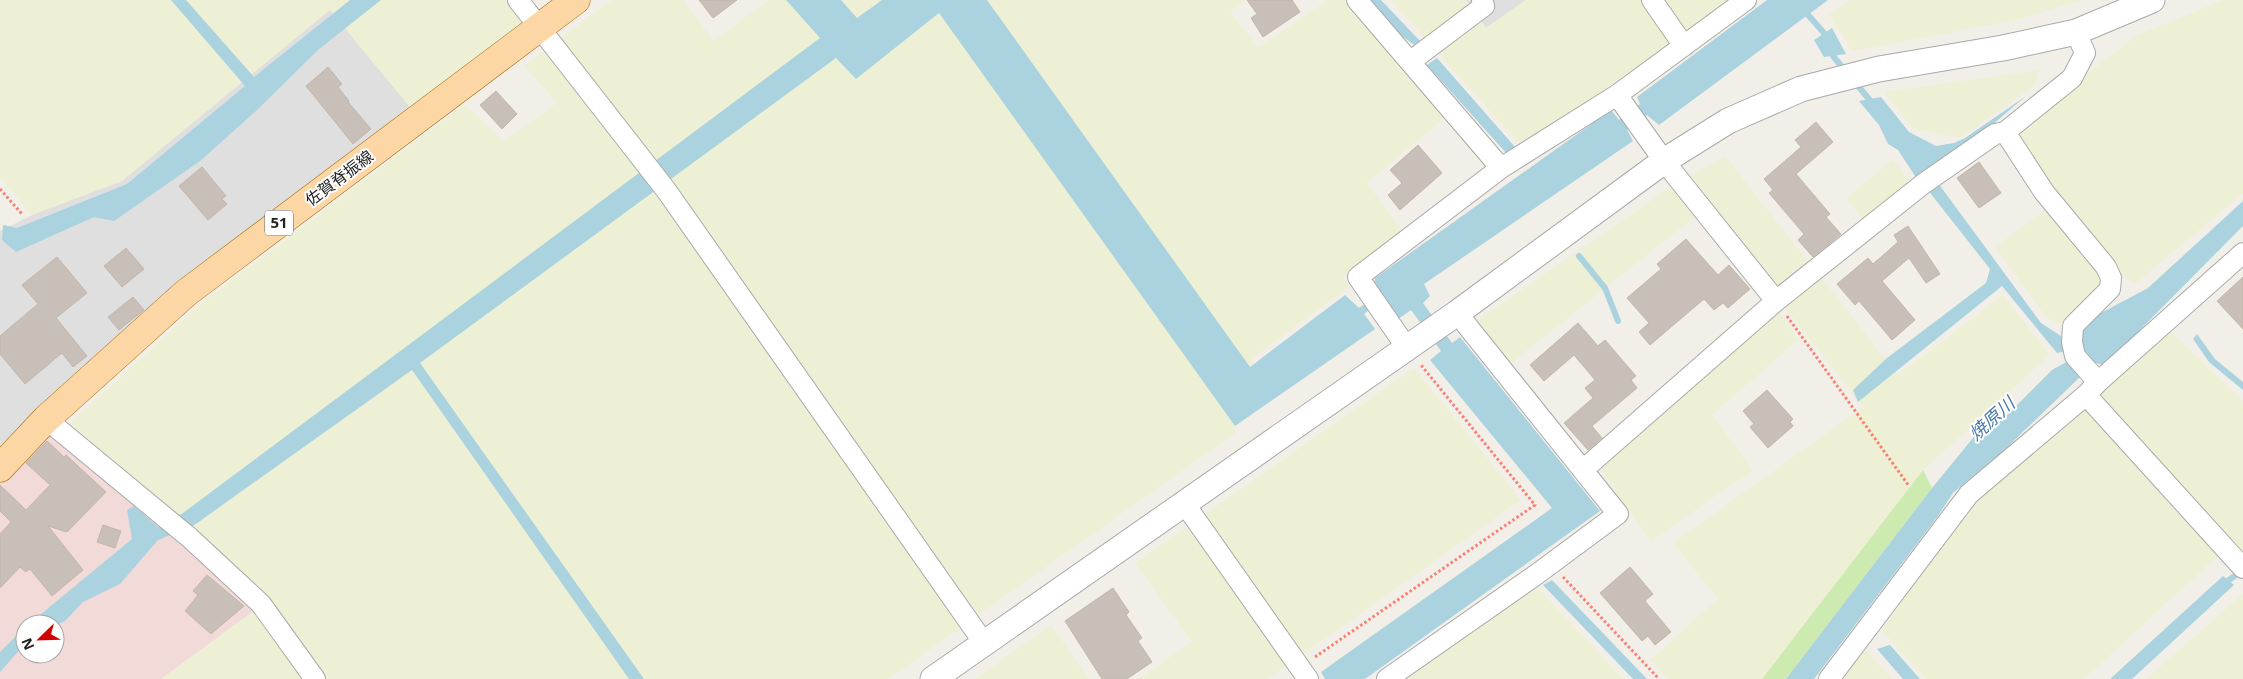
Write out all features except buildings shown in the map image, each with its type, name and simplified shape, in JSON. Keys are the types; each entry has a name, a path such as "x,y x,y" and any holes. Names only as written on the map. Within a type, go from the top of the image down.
{"main road":[{"name":"佐賀脊振線","path":"0,468 46,419 186,293 576,0"}],"street":[{"path":"518,0 646,162 984,643"},
{"path":"1357,0 1501,168"},
{"path":"1411,61 1484,6 1482,0"},
{"path":"1652,0 1684,46"},
{"path":"1407,348 1358,277 1501,168 1617,95 1746,0"},
{"path":"933,679 1457,313 1664,161 1728,121 1801,89 1850,76 2003,48 2076,32 2152,0"},
{"path":"1584,469 1776,301 1928,181 1995,134 2005,132 2072,78 2085,53 2076,32"},
{"path":"1617,95 1664,161 1776,301"},
{"path":"2005,132 2044,192 2106,267 2111,278 2110,289 2073,326 2072,342 2086,376 2238,563"},
{"path":"1829,679 1969,494 2086,376 2243,253"},
{"path":"1387,679 1618,514 1584,469 1457,313"},
{"path":"46,419 190,538 261,604 315,679"},
{"path":"1184,503 1304,673"}],"path":[{"path":"0,189 22,214"},
{"path":"1776,301 1910,486"},
{"path":"1304,673 1536,505 1407,348"},
{"path":"1550,564 1659,679"}],"shaded area":[{"path":"1466,0 1526,0 1486,28"},
{"path":"331,9 413,111 0,451 0,231 117,173"},
{"path":"46,430 258,608 161,679 0,679 0,483"}],"green space":[{"path":"0,0 506,0 523,21 413,111 330,10 122,181 32,215 0,177"},
{"path":"612,0 683,0 714,41 768,0 1246,0 1230,12 1258,47 1328,0 1350,0 1447,116 1367,183 1403,233 1343,276 1349,287 1253,358 1234,434 888,679 161,679 258,608 170,510 70,423 203,302 465,104 503,141 557,103 524,66"},
{"path":"1391,0 1466,0 1486,28 1526,0 1732,0 1522,147"},
{"path":"1849,0 2084,0 2016,20 1852,51 1829,15"},
{"path":"2222,0 2243,0 2243,193 2135,284 2121,275 2061,324 2047,318 1995,247 2061,198 2015,129 2136,36"},
{"path":"2039,70 2034,86 1960,138 1913,129 1884,92"},
{"path":"1725,156 1898,375 2003,295 2050,355 1923,470 1762,679 1668,679 1650,660 1718,599 1673,543 1863,407 1706,208 1510,364 1475,322 1669,188"},
{"path":"1893,160 1912,184 1865,222 1846,198"},
{"path":"1778,308 1798,340 1712,415 1753,470 1651,541 1600,469"},
{"path":"2169,330 2243,401 2243,549 2223,551 2084,679 1926,679 1882,630 1970,506"},
{"path":"1414,368 1521,500 1268,679 1138,679 1192,642 1135,563"},
{"path":"1923,470 1932,488 1786,679 1762,679"},
{"path":"1535,585 1623,679 1401,679"},
{"path":"2243,594 2243,679 2146,679"},
{"path":"1051,625 1089,679 975,679"},
{"path":"1863,647 1892,679 1839,679"}],"water":[{"path":"171,0 186,0 254,77 350,0 381,0 318,50 256,111 200,161 114,221 94,217 16,252 2,240 3,225 17,228 127,184 245,86"},
{"path":"786,0 841,0 857,18 882,0 987,0 1250,367 1345,295 1359,308 1381,294 1374,284 1375,278 1611,110 1619,120 1640,104 1637,97 1767,0 1828,0 1659,125 1647,115 1627,130 1633,141 1424,284 1430,296 1423,303 1452,343 1460,337 1600,511 1365,679 1325,679 1321,672 1552,508 1430,360 1441,351 1411,310 1398,319 1384,298 1364,314 1375,329 1235,426 939,13 856,79 836,58 420,363 644,679 629,679 412,370 193,526 158,540 120,584 83,602 65,621 65,614 41,614 132,539 127,510 134,506 158,527 183,513 820,38"},
{"path":"1370,0 1381,0 1420,41 1414,45 1398,33"},
{"path":"1832,28 1846,54 1824,57 1814,40"},
{"path":"1437,58 1515,147 1508,155 1427,65"},
{"path":"2026,96 1978,137 1917,179 1898,150 1888,144 1879,125 1859,101 1881,97 1909,132 1936,146 1954,143 1965,138"},
{"path":"1938,183 2041,323 2061,336 2066,351 2057,353 2002,286 1858,402 1853,390 1887,358 1986,283 1990,269 1927,189"},
{"path":"2243,201 2243,226 2105,365 2090,362 2077,372 2080,377 2003,451 1953,493 1938,516 1814,679 1786,679 1932,488 1982,427 1990,432 2052,370 2068,361 2082,338 2083,326 2099,314 2148,288"},
{"path":"2197,334 2215,359 2243,382 2243,390 2209,362 2193,339"},
{"path":"2223,576 2234,585 2132,679 2110,679"},
{"path":"1552,580 1647,679 1633,679 1543,585"},
{"path":"15,637 15,655 0,672 0,652"},
{"path":"1890,645 1920,679 1903,679 1877,649"}],"waterway":[{"path":"1795,0 1824,33 1827,40"},
{"path":"1830,50 1846,72"},
{"path":"1854,81 1873,104"},
{"path":"1579,256 1605,288 1618,321"},
{"path":"2229,580 2242,571"}],"water label":[{"name":"焼原川","path":"1992,419"}]}
